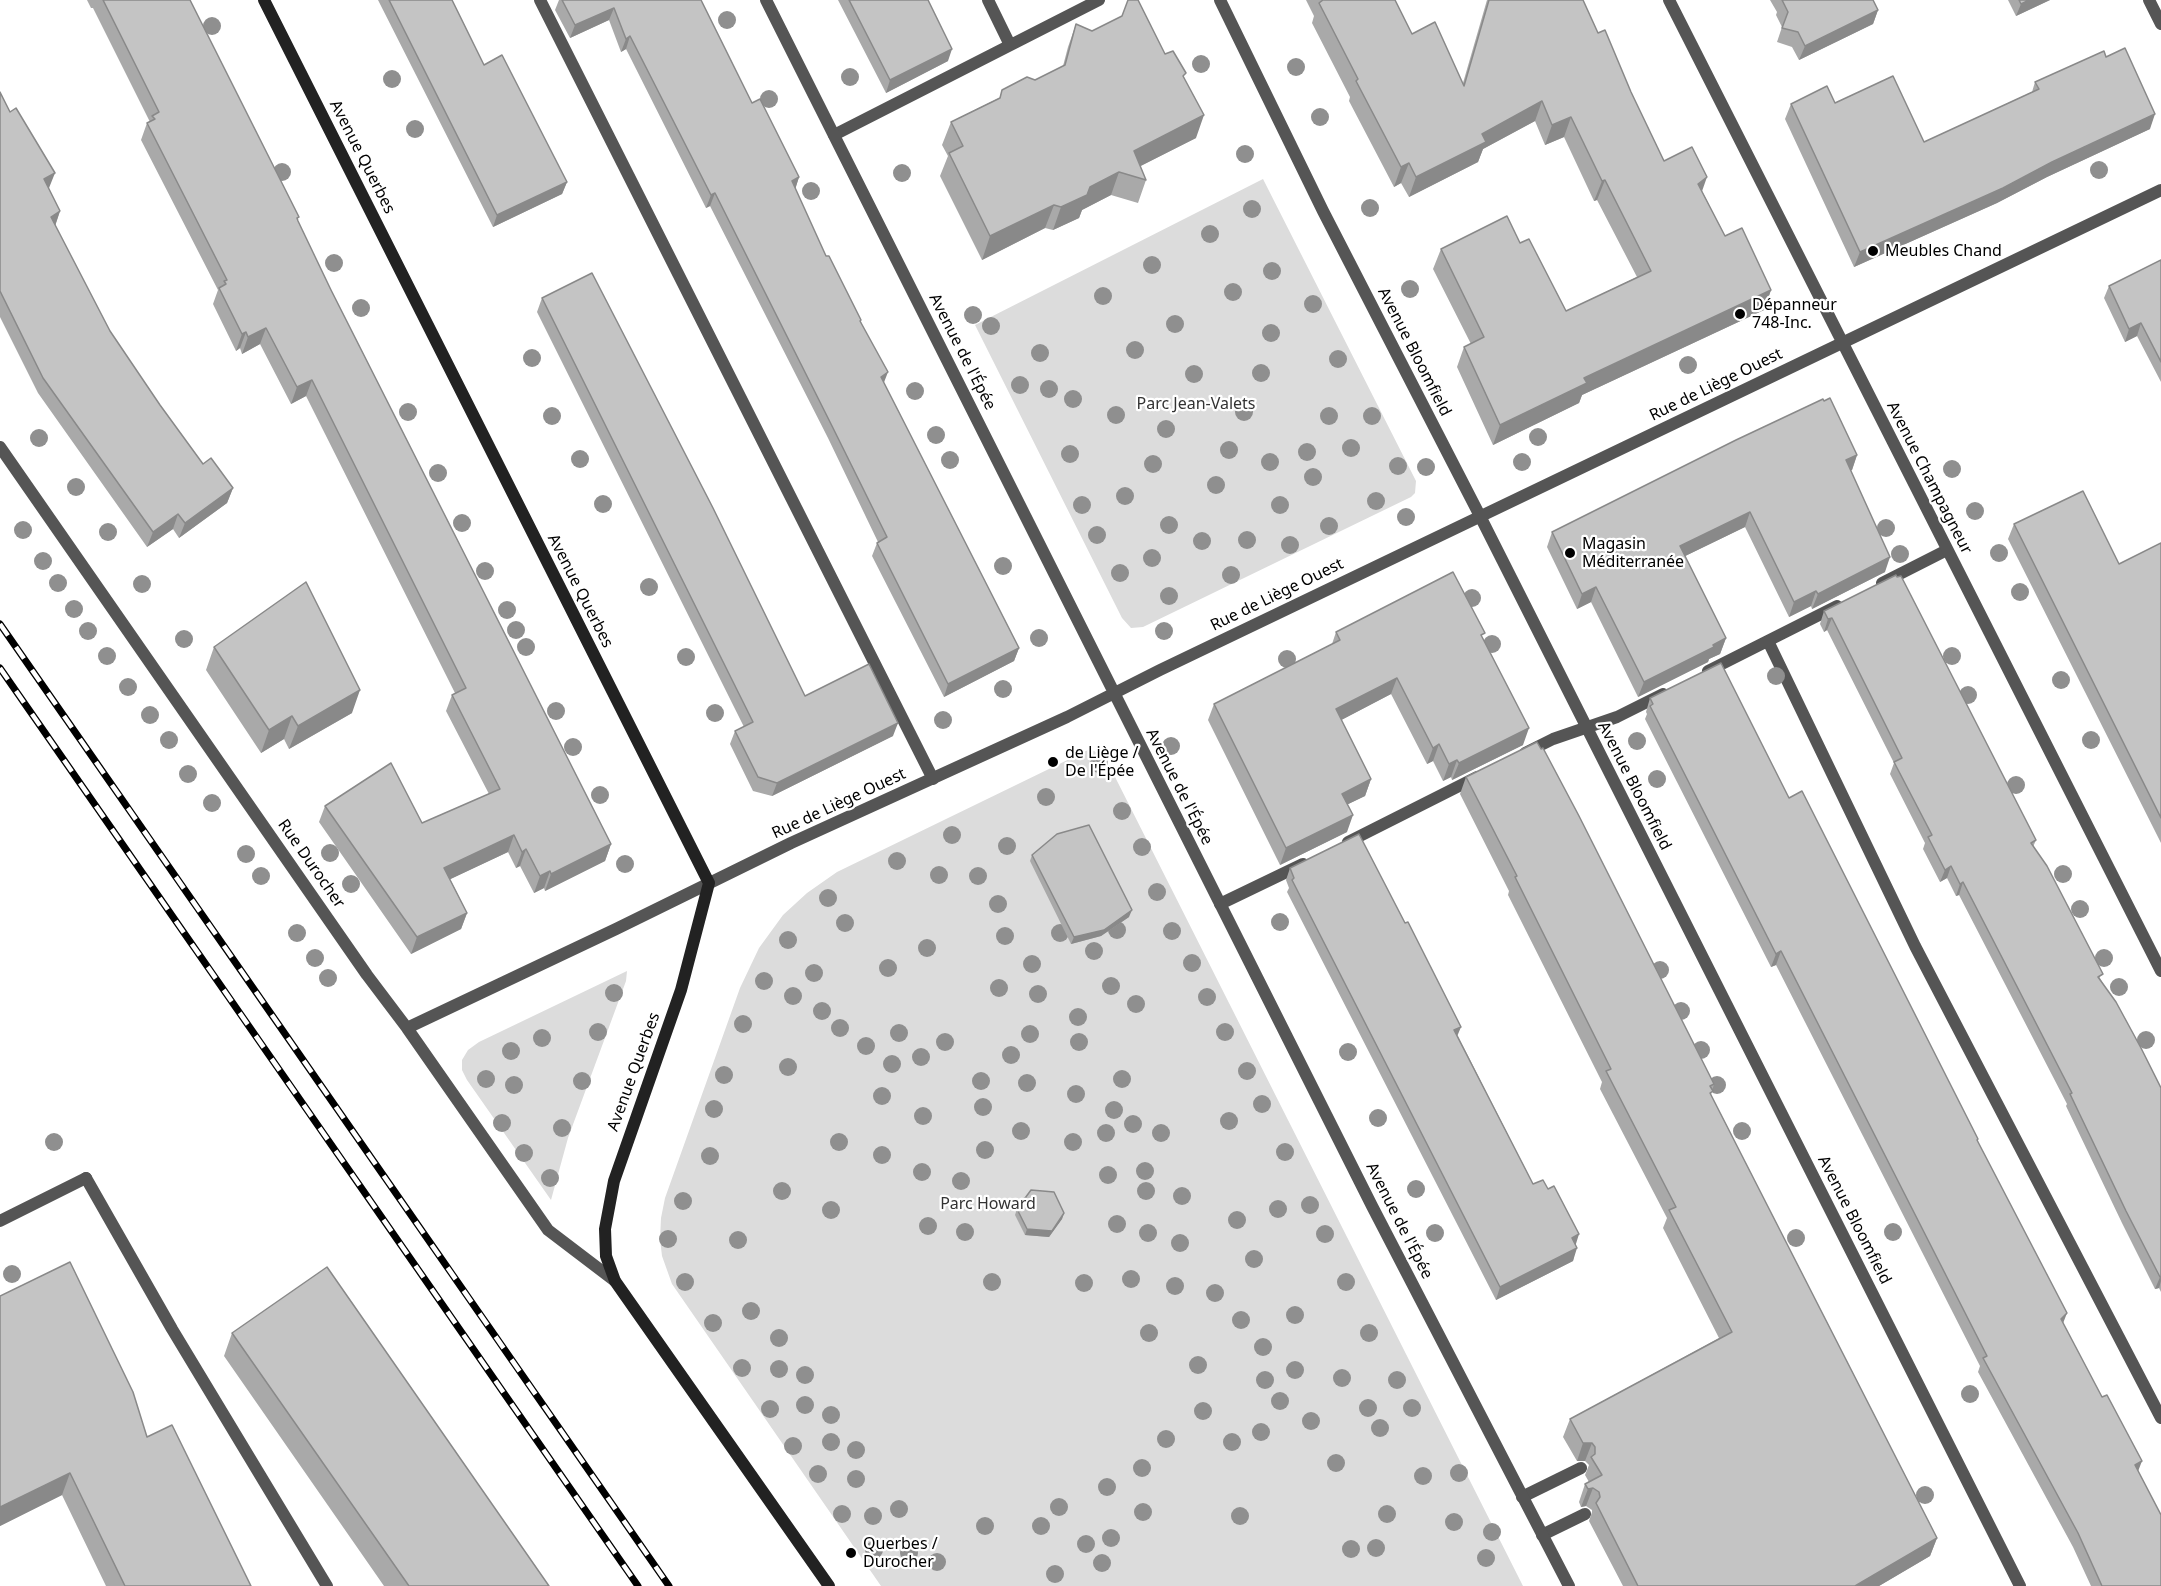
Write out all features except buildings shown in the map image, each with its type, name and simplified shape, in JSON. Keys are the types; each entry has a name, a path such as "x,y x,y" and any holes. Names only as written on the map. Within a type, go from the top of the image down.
{"street":[{"name":"Avenue Querbes","path":"264,0 709,883 681,990 622,1155 606,1218 605,1250 615,1281"},
{"path":"540,0 933,778"},
{"name":"Avenue de l'Épée","path":"766,0 1220,904 1569,1586"},
{"path":"988,0 1010,45"},
{"path":"834,135 1099,0"},
{"name":"Avenue Bloomfield","path":"1220,0 1323,211 1480,516 2020,1586"},
{"name":"Avenue Champagneur","path":"1669,0 2161,971"},
{"path":"2150,0 2161,24"},
{"name":"Rue de Liège Ouest","path":"407,1028 790,843 1068,717 1480,516 2161,190"},
{"name":"Rue Durocher","path":"0,447 367,975 407,1028 548,1230 615,1281"},
{"path":"1875,587 1947,550"},
{"path":"1698,676 1853,598"},
{"path":"1768,640 1915,946 2161,1418"},
{"path":"1513,759 1553,739 1617,717 1678,687"},
{"path":"1337,847 1492,770"},
{"path":"1220,904 1316,858"},
{"path":"0,1221 86,1178 172,1329 327,1586"},
{"path":"615,1281 829,1586"},
{"path":"1522,1497 1581,1468"},
{"path":"1542,1535 1585,1514"}],"green space":[{"name":"Parc Jean-Valets","path":"1263,179 1416,481 1415,493 1411,497 1143,627 1131,628 1122,618 975,325"},
{"name":"Parc Howard","path":"1088,750 1102,756 1111,769 1523,1586 881,1586 672,1284 662,1256 660,1239 665,1198 740,988 759,948 783,915 807,893 837,872"},
{"path":"627,971 626,981 568,1138 551,1200 467,1080 462,1070 462,1060 468,1050 479,1042"}],"railway":[{"path":"0,624 669,1586"},
{"path":"0,668 638,1586"}],"place":[{"name":"Meubles Chand","path":"1873,251"},
{"name":"Dépanneur 748-Inc.","path":"1740,314"},
{"name":"Magasin Méditerranée","path":"1570,553"},
{"name":"de Liège / De l'Épée","path":"1053,762"},
{"name":"Querbes / Durocher","path":"851,1553"}]}
